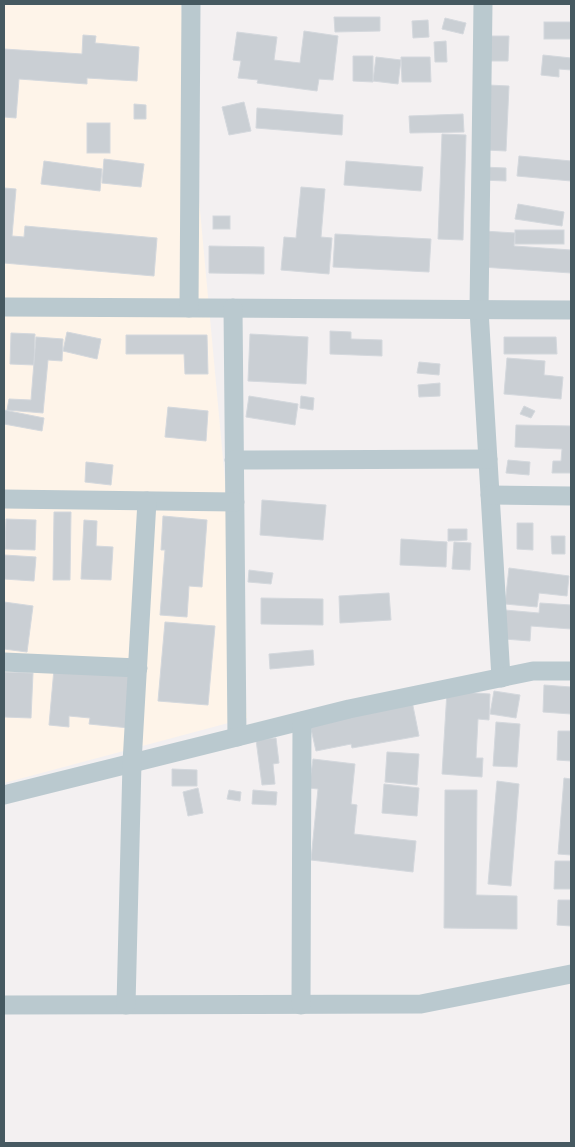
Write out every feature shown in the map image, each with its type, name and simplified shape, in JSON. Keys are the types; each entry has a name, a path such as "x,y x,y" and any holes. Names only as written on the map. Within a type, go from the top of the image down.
{"street":[{"path":"189,308 191,4"},
{"path":"483,4 479,310 501,678"},
{"path":"4,307 571,310"},
{"path":"232,308 237,737"},
{"path":"234,460 488,460"},
{"path":"490,495 571,496"},
{"path":"4,499 235,502"},
{"path":"126,1005 132,763 147,501"},
{"path":"4,662 138,668"},
{"path":"4,795 302,721 533,670 571,671"},
{"path":"301,1005 302,721"},
{"path":"4,1005 421,1004 571,974"}],"shaded area":[{"path":"4,4 181,5 247,718 4,783"}],"building":[{"path":"334,17 380,17 380,31 335,32"},
{"path":"445,18 466,23 463,34 442,29"},
{"path":"428,20 429,37 413,38 412,21"},
{"path":"544,22 571,22 571,39 544,39"},
{"path":"304,31 338,36 333,80 319,79 317,91 257,83 258,80 238,78 241,61 233,60 237,32 277,37 274,60 300,63"},
{"path":"83,35 96,36 95,43 139,47 137,81 87,78 87,84 19,79 16,118 4,117 4,49 82,54"},
{"path":"489,36 509,36 508,61 488,61"},
{"path":"446,41 447,62 435,62 434,42"},
{"path":"543,55 571,58 571,70 559,69 559,77 541,75"},
{"path":"353,56 373,56 373,82 353,81"},
{"path":"376,57 401,60 398,84 373,81"},
{"path":"401,57 430,57 431,82 402,82"},
{"path":"488,85 509,86 506,151 486,150"},
{"path":"244,102 251,131 229,135 222,107"},
{"path":"134,104 146,105 146,119 134,119"},
{"path":"257,108 343,115 342,135 256,128"},
{"path":"463,114 464,132 410,133 409,116"},
{"path":"87,123 110,123 110,153 87,153"},
{"path":"442,134 466,135 463,240 438,239"},
{"path":"519,156 571,161 571,181 517,176"},
{"path":"104,159 144,164 141,187 102,183"},
{"path":"44,161 102,169 100,191 41,184"},
{"path":"346,161 423,167 421,191 344,185"},
{"path":"482,167 506,168 506,181 482,180"},
{"path":"301,187 325,189 321,237 332,238 329,274 281,270 284,237 296,238"},
{"path":"4,188 16,189 12,236 24,237 25,226 157,238 154,276 4,263"},
{"path":"518,204 564,212 562,226 515,219"},
{"path":"213,216 230,216 230,229 213,229"},
{"path":"515,230 564,230 564,244 515,244"},
{"path":"484,231 515,233 514,246 571,250 571,273 482,267"},
{"path":"335,234 431,239 429,272 333,267"},
{"path":"209,246 264,247 264,274 209,273"},
{"path":"330,331 351,332 351,339 382,340 382,356 330,354"},
{"path":"67,332 101,339 97,359 63,351"},
{"path":"11,333 35,334 34,365 10,364"},
{"path":"250,334 308,337 306,384 248,381"},
{"path":"126,335 207,335 208,374 185,374 184,354 126,354"},
{"path":"36,337 63,339 62,361 48,360 43,413 7,410 9,399 31,400"},
{"path":"504,337 556,337 557,354 504,354"},
{"path":"507,358 545,361 544,375 563,377 561,399 504,394"},
{"path":"419,362 440,364 439,375 417,373"},
{"path":"440,383 440,396 419,397 418,385"},
{"path":"249,396 298,404 295,425 246,417"},
{"path":"301,396 314,398 313,410 300,408"},
{"path":"524,406 535,411 531,418 520,414"},
{"path":"168,407 208,411 206,441 165,437"},
{"path":"4,410 44,418 42,431 4,424"},
{"path":"516,425 571,426 571,473 552,473 553,461 561,461 562,449 515,447"},
{"path":"508,460 530,462 529,475 506,473"},
{"path":"86,462 113,465 111,485 85,482"},
{"path":"262,500 326,505 323,540 260,535"},
{"path":"54,512 71,512 70,580 53,580"},
{"path":"163,516 207,520 202,587 189,586 187,617 160,615 165,550 161,550"},
{"path":"6,519 36,520 35,550 5,549"},
{"path":"84,520 97,521 96,546 113,547 111,580 81,579"},
{"path":"517,523 533,523 533,550 517,549"},
{"path":"448,529 467,529 467,540 448,541"},
{"path":"551,536 565,536 565,554 552,554"},
{"path":"401,539 447,542 446,567 400,565"},
{"path":"454,542 471,543 470,570 452,569"},
{"path":"4,555 36,557 34,581 4,579"},
{"path":"509,568 569,576 567,596 539,593 537,607 505,604"},
{"path":"249,570 273,573 271,584 248,582"},
{"path":"389,593 391,620 340,623 339,596"},
{"path":"261,598 323,599 323,625 261,624"},
{"path":"4,602 33,606 27,652 4,649"},
{"path":"540,603 571,605 571,629 531,626 530,641 504,639 505,610 539,613"},
{"path":"165,622 215,626 208,705 158,701"},
{"path":"313,650 314,665 270,669 269,654"},
{"path":"54,669 133,676 129,728 89,724 90,718 69,716 69,727 49,725"},
{"path":"4,672 33,673 31,718 4,717"},
{"path":"544,685 571,687 571,714 543,712"},
{"path":"447,691 490,694 489,720 478,719 476,758 483,758 482,777 442,774"},
{"path":"494,691 520,695 516,718 490,714"},
{"path":"412,701 419,736 352,748 351,744 316,751 309,720"},
{"path":"496,722 520,724 517,767 493,766"},
{"path":"558,731 571,731 571,761 557,760"},
{"path":"276,738 279,763 273,764 275,784 262,785 256,740"},
{"path":"387,752 419,754 417,785 385,782"},
{"path":"313,759 355,764 351,804 357,805 354,834 416,841 413,872 311,860 318,789 309,788"},
{"path":"172,769 197,770 197,786 172,786"},
{"path":"564,778 571,779 571,855 558,854"},
{"path":"497,781 519,784 511,886 488,884"},
{"path":"384,784 419,788 417,816 382,813"},
{"path":"198,788 203,813 188,816 183,792"},
{"path":"229,790 241,792 240,801 227,799"},
{"path":"253,790 277,792 276,805 252,804"},
{"path":"445,790 477,790 476,895 517,896 517,929 444,928"},
{"path":"555,861 571,861 571,889 554,889"},
{"path":"558,900 571,900 571,926 557,925"}]}
